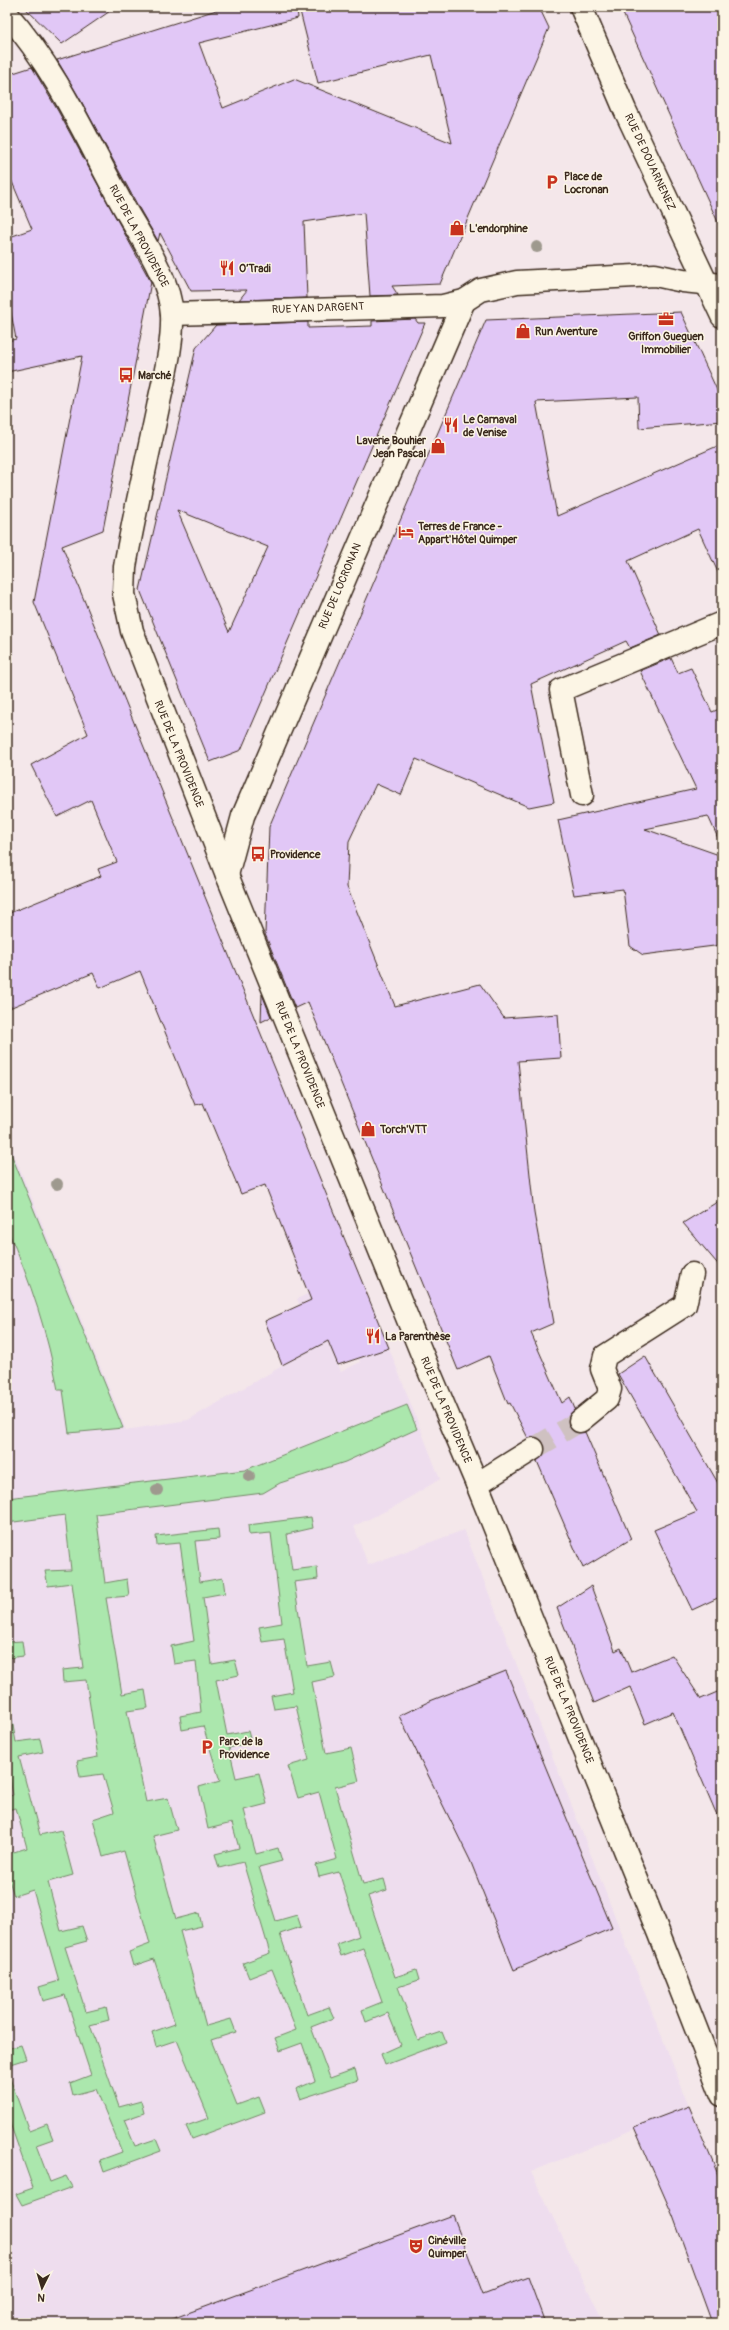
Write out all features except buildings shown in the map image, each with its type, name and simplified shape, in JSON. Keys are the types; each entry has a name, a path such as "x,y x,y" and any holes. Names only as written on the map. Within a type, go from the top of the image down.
{"street":[{"name":"RUE DE DOUARNENEZ","path":"581,7 625,110 714,285 722,316"},
{"name":"RUE DE LA PROVIDENCE","path":"7,14 35,47 59,87 162,278 169,296 172,314 170,341 125,568 124,594 132,630 227,875 424,1359 477,1484 656,1927 722,2095"},
{"path":"464,301 482,290 517,282 655,275 714,285"},
{"name":"RUE YAN DARGENT","path":"172,314 443,306 464,301"},
{"name":"RUE DE LOCRONAN","path":"227,875 243,816 464,301"},
{"path":"582,795 561,690 722,623"},
{"path":"580,1420 607,1399 610,1389 602,1369 605,1356 685,1305 692,1274"},
{"path":"477,1484 533,1449"}],"shaded area":[{"path":"7,1137 126,1430 188,1420 317,1346 297,1299 309,1293 341,1372 360,1362 359,1358 389,1348 440,1479 394,1507 354,1526 368,1565 464,1530 689,2106 531,2172 604,2323 7,2323"}],"green space":[{"path":"7,1144 123,1428 69,1433 63,1390 58,1390 38,1308 24,1268 7,1229 9,1225 7,1220"},
{"path":"407,1405 417,1429 345,1462 280,1483 263,1493 96,1514 105,1583 127,1579 129,1596 106,1598 122,1694 145,1690 148,1708 127,1711 146,1802 168,1798 177,1830 153,1836 176,1919 199,1913 202,1926 180,1931 206,2026 231,2019 236,2032 211,2040 237,2105 259,2097 265,2112 192,2139 186,2126 209,2118 177,2040 156,2047 152,2032 175,2024 154,1959 133,1966 129,1952 150,1944 124,1851 103,1857 93,1819 114,1812 103,1774 80,1777 77,1761 98,1757 86,1680 63,1682 62,1670 83,1668 72,1583 48,1586 45,1571 71,1570 65,1515 7,1523 7,1498 245,1470"},
{"path":"311,1517 313,1528 287,1534 292,1570 317,1567 318,1579 294,1582 307,1666 331,1662 335,1677 312,1682 326,1753 351,1748 359,1781 335,1787 363,1884 384,1879 387,1890 368,1896 395,1977 416,1970 419,1980 398,1987 418,2040 442,2032 446,2042 385,2065 381,2054 401,2045 388,2013 366,2022 362,2010 382,2002 363,1948 341,1956 337,1944 359,1936 339,1872 319,1877 316,1865 337,1859 319,1792 298,1798 288,1766 309,1760 296,1706 274,1709 271,1696 293,1692 284,1639 262,1642 259,1627 282,1623 271,1533 249,1535 248,1525"},
{"path":"218,1529 219,1539 195,1541 200,1582 223,1578 225,1593 203,1597 212,1664 235,1660 239,1675 216,1680 227,1735 248,1731 251,1742 229,1748 236,1778 259,1773 267,1804 244,1810 256,1854 278,1848 282,1861 259,1867 276,1921 297,1915 301,1927 280,1934 307,2015 329,2007 334,2018 311,2027 330,2078 355,2069 358,2080 300,2099 296,2089 315,2081 302,2043 280,2051 275,2038 296,2030 272,1969 249,1978 243,1963 270,1953 243,1862 219,1868 215,1854 239,1848 232,1823 208,1829 199,1787 220,1781 203,1726 182,1730 180,1716 201,1712 196,1661 174,1664 171,1646 194,1641 180,1543 157,1545 156,1536"},
{"path":"22,1641 24,1656 7,1658 7,1642"},
{"path":"7,1693 16,1742 40,1739 43,1752 19,1757 40,1835 61,1830 73,1875 48,1882 61,1931 82,1926 87,1941 65,1947 86,2012 106,2007 109,2020 90,2025 119,2107 141,2101 144,2113 124,2120 135,2146 156,2139 161,2151 104,2172 100,2160 122,2152 96,2089 73,2095 70,2083 91,2075 65,1995 43,2001 39,1987 59,1981 33,1890 14,1896 7,1874 7,1854 27,1848 16,1808 7,1810 7,1797 13,1795 7,1763"},
{"path":"21,2045 26,2059 7,2065 7,2049"},
{"path":"7,2070 29,2131 47,2124 53,2139 36,2145 50,2182 66,2176 72,2187 22,2205 16,2194 33,2188 7,2115"}],"tunnel":[{"path":"533,1449 580,1421"}],"place":[{"name":"Place de Locronan","path":"552,182"},
{"name":"L'endorphine","path":"457,228"},
{"name":"O’Tradi","path":"227,268"},
{"name":"Griffon Gueguen Immobilier","path":"666,319"},
{"name":"Run Aventure","path":"523,331"},
{"name":"Marché","path":"126,375"},
{"name":"Le Carnaval de Venise","path":"451,425"},
{"name":"Laverie Bouhier Jean Pascal","path":"438,446"},
{"name":"Terres de France - Appart'Hôtel Quimper","path":"406,532"},
{"name":"Providence","path":"258,854"},
{"name":"Torch'VTT","path":"368,1129"},
{"name":"La Parenthèse","path":"373,1336"},
{"name":"Parc de la Providence","path":"207,1747"},
{"name":"Cinéville Quimper","path":"416,2246"}]}
